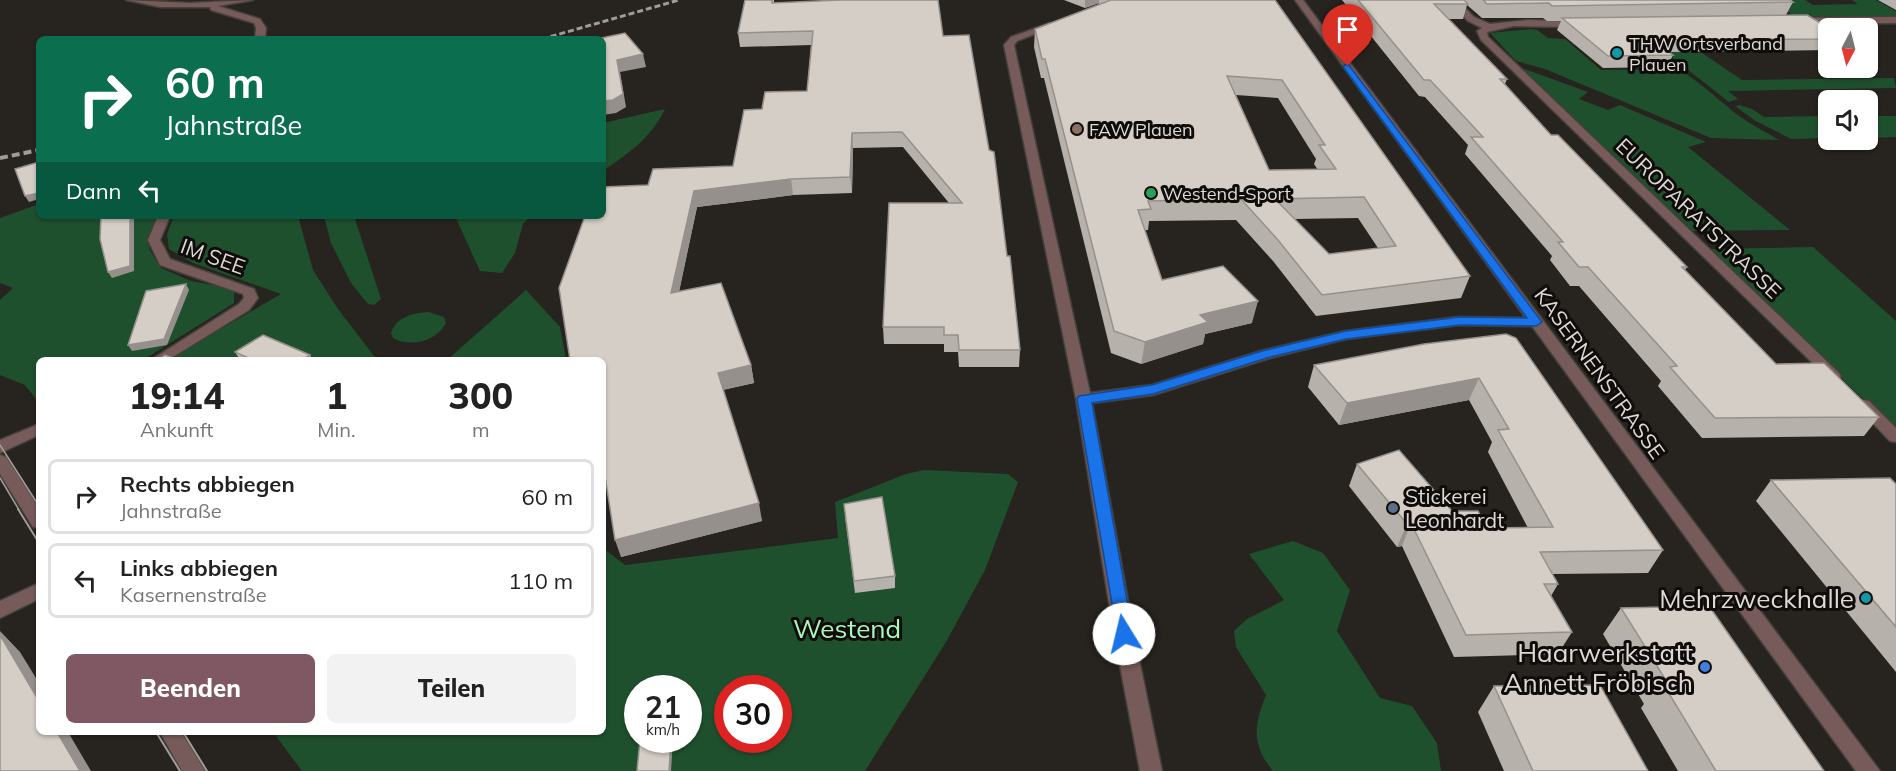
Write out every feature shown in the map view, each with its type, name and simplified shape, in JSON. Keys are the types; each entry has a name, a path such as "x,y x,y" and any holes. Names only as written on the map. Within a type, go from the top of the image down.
{"street":[{"path":"130,0 162,7 205,7 249,0"},
{"name":"KASERNENSTRASSE","path":"1299,0 1869,771"},
{"path":"1452,0 1471,19 1488,27 1588,24"},
{"path":"205,7 256,21 261,28 260,36"},
{"path":"1067,20 1014,39 1009,45 1084,399 1124,634 1151,771"},
{"path":"1790,21 1896,20"},
{"name":"EUROPARATSTRASSE","path":"1488,27 1482,31 1484,38 1896,437"},
{"name":"IM SEE","path":"163,219 154,240 165,262 249,291 251,298 244,307 163,357"},
{"path":"1084,399 1153,390 1266,354 1346,335 1460,321 1536,322"},
{"path":"0,447 36,430"},
{"path":"0,461 36,517"},
{"path":"0,610 36,592"},
{"path":"172,735 194,771"}],"green space":[{"path":"1780,0 1805,0 1813,5 1858,4 1852,0 1876,0 1896,11 1896,16 1796,17 1780,7"},
{"path":"1658,27 1692,53 1702,53 1742,80 1894,78 1896,88 1728,91 1738,99 1729,102 1640,32"},
{"path":"1537,30 1548,38 1565,39 1601,70 1669,69 1664,64 1672,66 1702,85 1739,116 1779,140 1711,138 1545,69 1516,61 1490,33"},
{"path":"1522,68 1588,92 1579,99 1608,110 1620,105 1706,142 1688,147 1790,230 1692,231"},
{"path":"1735,106 1752,109 1764,117 1818,116 1818,138 1791,139 1754,120"},
{"path":"665,109 646,137 606,169 606,122"},
{"path":"1878,116 1896,116 1896,137 1878,138"},
{"path":"36,205 36,219 158,219 154,226 149,249 161,268 191,281 234,289 234,303 148,357 36,357 36,399 25,385 0,375 0,300 13,288 0,283 0,218"},
{"path":"173,219 299,219 313,270 338,309 375,357 173,357 281,294 193,263 169,249 167,234"},
{"path":"325,219 355,219 381,299 374,305 368,304 351,283 331,243"},
{"path":"456,219 528,219 523,224 515,253 502,273 480,271"},
{"path":"1813,247 1896,321 1896,431 1708,249"},
{"path":"526,290 560,327 565,357 450,357"},
{"path":"428,312 444,317 446,323 436,334 415,342 393,338 391,333 393,328 401,320 417,313"},
{"name":"Westend","path":"924,470 1008,474 1018,482 985,570 946,642 865,771 302,771 275,735 606,735 606,550 625,565 838,538 835,502 906,474"},
{"path":"1293,541 1323,553 1350,590 1337,631 1380,698 1412,706 1437,743 1441,771 1273,771 1266,761 1258,743 1257,726 1266,695 1236,647 1234,631 1247,619 1284,600 1249,554"}],"building":[{"path":"745,0 772,0 772,3 938,0 943,36 969,35 989,150 994,152 1007,256 1010,256 1020,350 959,350 958,335 944,335 944,327 883,327 889,203 962,203 902,132 852,133 850,177 791,179 694,191 671,293 721,283 751,365 718,373 759,503 615,540 606,483 606,357 570,357 559,288 584,219 606,219 606,187 648,185 653,169 733,166 744,110 762,109 765,92 807,91 813,31 738,33"},
{"path":"1111,0 1275,0 1470,276 1322,295 1278,240 1241,199 1148,201 1151,209 1138,210 1162,280 1223,266 1258,301 1200,315 1208,322 1145,342 1114,331 1045,59 1042,59 1035,29","holes":["1227,76 1282,80 1325,145 1319,145 1336,169 1269,170","1364,197 1396,246 1329,254 1275,199"]},
{"path":"1358,0 1464,0 1468,4 1434,4 1507,79 1500,79 1551,135 1558,135 1687,267 1682,267 1776,364 1824,363 1879,417 1715,418 1670,367 1677,366 1588,267 1579,267 1558,242 1563,242 1471,137 1483,137 1430,80 1424,80"},
{"path":"1483,0 1790,0 1793,2 1552,6 1549,3 1487,4"},
{"path":"1807,15 1818,22 1818,39 1653,40 1673,55 1608,56 1562,18"},
{"path":"625,33 643,54 617,60 623,94 613,100 606,101 606,37"},
{"path":"36,163 36,194 25,196 15,169"},
{"path":"101,219 130,219 130,266 108,272 100,239"},
{"path":"186,284 164,339 128,345 146,291"},
{"path":"1506,334 1516,338 1663,550 1540,552 1558,584 1544,584 1572,632 1466,635 1411,523 1407,524 1357,464 1399,450 1452,511 1478,511 1487,528 1553,527 1498,430 1509,429 1479,378 1347,403 1314,365 1424,344"},
{"path":"263,335 310,355 307,357 246,357 235,352"},
{"path":"1890,478 1896,484 1896,627 1771,480"},
{"path":"882,497 895,576 854,581 844,504"},
{"path":"1709,606 1824,771 1716,771 1662,682 1667,682 1621,608"},
{"path":"0,635 36,696 36,735 59,735 80,771 0,771"},
{"path":"1600,685 1648,771 1533,771 1494,686"},
{"path":"639,753 670,753 669,771 637,771"}],"tram line":[{"path":"0,445 36,501"},
{"path":"0,478 19,510"},
{"path":"18,509 36,538"},
{"path":"158,735 180,771"},
{"path":"185,735 207,771"}],"railway":[{"path":"553,36 679,0"},
{"path":"0,158 36,151"}],"place":[{"name":"THW Ortsverband Plauen","path":"1617,53"},
{"name":"FAW Plauen","path":"1077,129"},
{"name":"Westend-Sport","path":"1151,193"},
{"name":"Stickerei Leonhardt","path":"1393,508"},
{"name":"Mehrzweckhalle","path":"1866,598"},
{"name":"Haarwerkstatt Annett Fröbisch","path":"1705,667"}],"route":[{"path":"1124,634 1084,399 1153,390 1266,354 1346,335 1460,321 1536,322 1348,66"}]}
